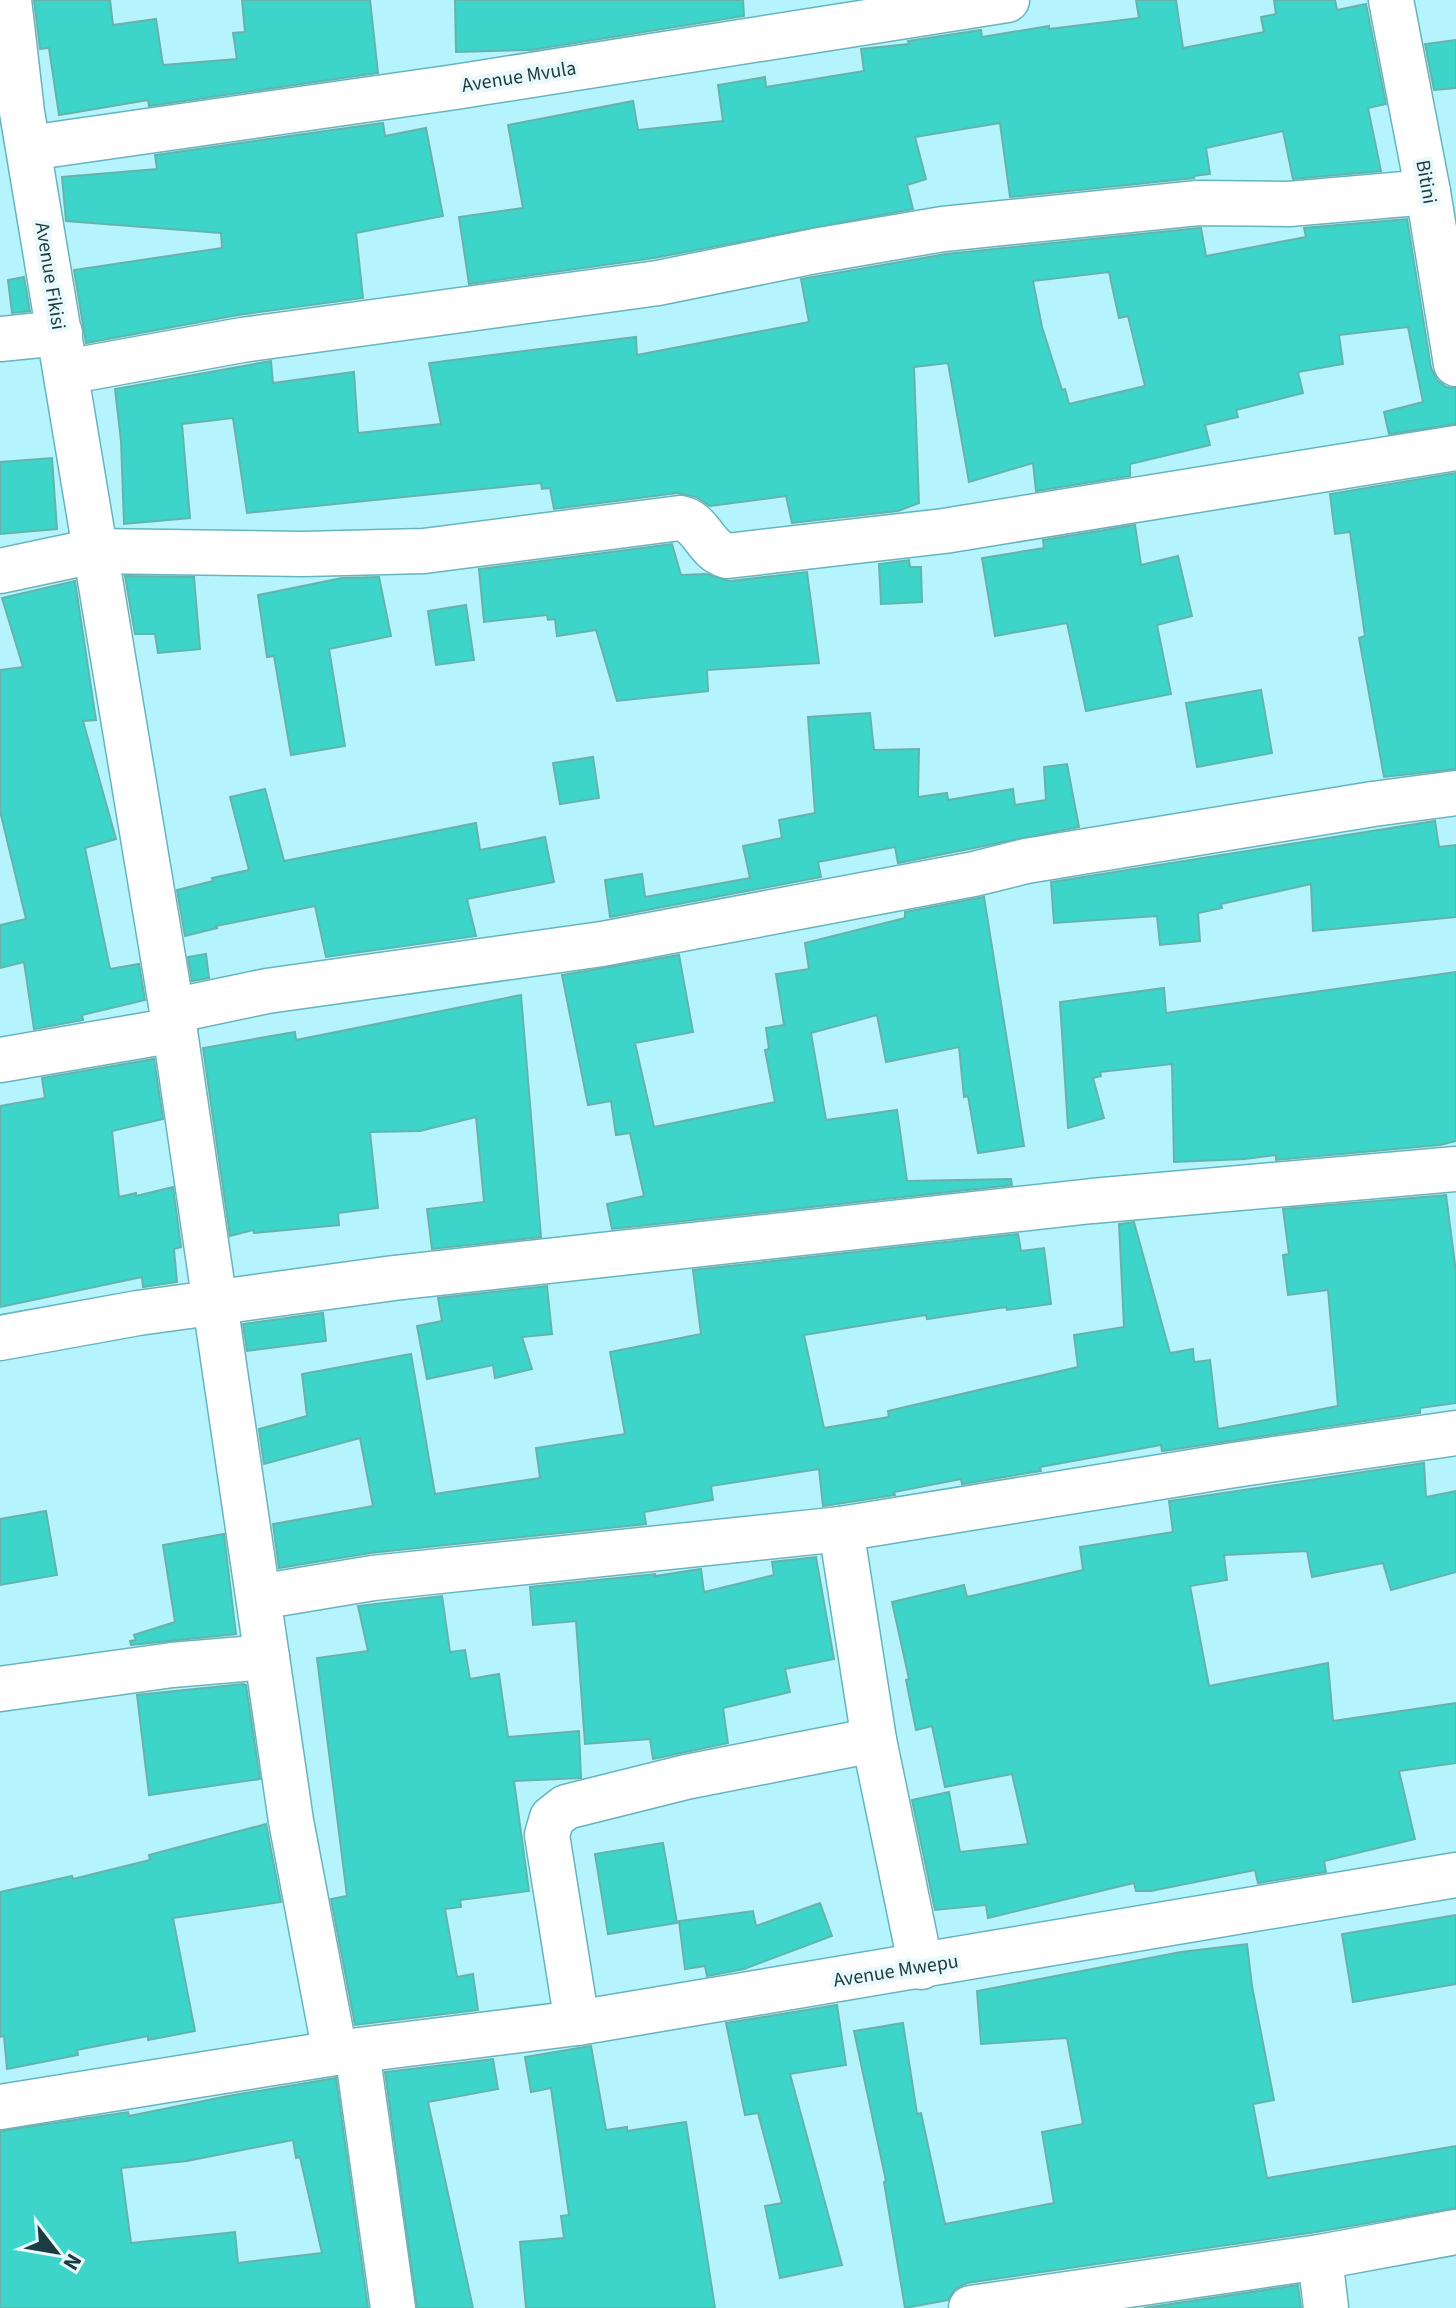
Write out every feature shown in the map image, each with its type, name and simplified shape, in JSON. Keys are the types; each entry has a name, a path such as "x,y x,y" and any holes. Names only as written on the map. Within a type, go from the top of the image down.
{"street":[{"name":"Avenue Fikisi","path":"9,0 17,125 63,353 173,1021 291,1821 346,2052 393,2308"},
{"name":"Avenue Mvula","path":"17,125 426,92 1007,0"},
{"name":"Bitini","path":"1391,0 1428,192 1449,272 1456,364"},
{"path":"0,339 63,353 242,340 658,283 943,229 1198,203 1289,204 1428,192"},
{"path":"0,571 94,551 303,554 424,551 680,518 694,524 712,549 727,556 944,531 1456,448"},
{"path":"0,1060 173,1021 267,991 617,942 974,874 1026,861 1456,793"},
{"path":"0,1338 138,1313 394,1278 1092,1201 1456,1169"},
{"path":"259,1597 373,1578 841,1529 1234,1465 1456,1433"},
{"path":"841,1529 874,1740 921,1967"},
{"path":"0,1689 172,1665 267,1657"},
{"path":"577,2023 547,1835 552,1818 566,1807 686,1777 874,1740"},
{"name":"Avenue Mwepu","path":"0,2107 346,2052 577,2023 1456,1875"},
{"path":"971,2308 1058,2301 1456,2232"},
{"path":"1320,2257 1326,2308"}],"building":[{"path":"34,0 110,0 113,25 156,19 163,65 237,59 233,33 245,32 242,0 370,0 378,73 149,106 148,100 59,115 49,48 40,49"},
{"path":"455,0 743,0 744,16 531,50 456,52"},
{"path":"1136,0 1176,0 1183,48 1264,32 1261,17 1276,14 1274,0 1335,0 1337,10 1366,4 1386,104 1368,108 1381,171 1293,179 1283,131 1206,148 1210,174 1194,178 1010,197 1000,123 915,137 926,179 907,185 913,209 654,258 469,284 459,217 523,208 508,125 633,101 638,130 723,121 718,85 765,77 766,87 864,71 861,49 909,44 908,41 981,30 982,37 1049,26 1049,29 1139,18"},
{"path":"1456,40 1456,88 1434,90 1425,44"},
{"path":"383,123 385,136 426,128 443,216 356,233 363,298 238,315 86,343 74,270 222,248 221,233 66,221 62,177 157,169 155,155"},
{"path":"1407,219 1431,368 1437,380 1446,387 1456,388 1456,424 1389,434 1384,412 1423,402 1408,327 1339,335 1343,364 1298,372 1303,393 1236,410 1238,417 1205,425 1210,445 1130,464 1130,476 1036,491 1033,463 969,482 948,363 914,367 919,503 898,511 792,523 786,496 710,506 696,497 677,493 554,509 550,488 542,489 541,483 247,513 233,418 182,424 190,518 124,524 121,441 115,389 271,361 273,383 354,372 358,433 441,424 429,363 636,337 637,355 809,322 801,279 946,254 1201,228 1206,256 1306,237 1304,228","holes":["1109,272 1119,318 1128,316 1145,386 1069,404 1042,327 1033,281"]},
{"path":"24,277 30,311 12,313 8,280"},
{"path":"52,458 57,529 0,534 0,462"},
{"path":"1456,473 1456,769 1384,777 1359,638 1365,636 1350,532 1335,534 1330,494"},
{"path":"1135,525 1141,565 1178,556 1192,616 1157,625 1171,694 1086,711 1067,623 995,636 982,558 1044,548 1043,540"},
{"path":"672,544 681,575 706,574 730,581 807,572 819,663 707,670 708,691 617,701 596,630 557,636 555,619 548,620 547,615 484,622 479,569"},
{"path":"909,560 910,567 921,567 922,602 881,604 879,564"},
{"path":"125,576 194,577 200,649 158,653 155,634 135,634"},
{"path":"379,577 391,636 329,649 345,746 291,755 274,656 267,657 258,595 342,578"},
{"path":"75,581 96,720 83,721 116,839 85,848 110,969 139,964 145,1000 82,1015 83,1020 34,1029 24,962 0,968 0,925 26,919 0,811 0,670 23,667 2,598"},
{"path":"466,605 474,660 436,665 428,611"},
{"path":"1261,690 1272,753 1197,767 1186,703"},
{"path":"870,713 874,750 919,749 918,797 947,793 948,800 1013,789 1015,805 1046,800 1044,767 1067,764 1079,827 898,863 895,847 818,862 821,877 610,917 605,880 642,874 645,897 750,878 743,846 782,838 779,820 815,813 808,717"},
{"path":"593,757 599,798 560,804 553,763"},
{"path":"265,789 284,861 476,823 480,850 545,837 554,882 467,899 476,936 326,957 315,906 216,926 185,936 177,890 249,870 230,797"},
{"path":"1435,821 1439,847 1456,845 1456,917 1313,931 1311,884 1221,904 1222,908 1198,913 1200,941 1160,945 1157,916 1054,923 1051,882"},
{"path":"984,897 1024,1146 978,1153 968,1096 964,1097 959,1047 886,1062 877,1015 811,1033 826,1120 897,1110 907,1181 1011,1179 1012,1185 612,1229 607,1204 644,1196 630,1133 616,1135 611,1101 588,1105 562,975 679,955 693,1032 635,1043 654,1127 775,1102 765,1050 769,1049 766,1028 784,1025 776,974 809,969 805,943 905,918 905,912"},
{"path":"206,954 209,978 192,981 188,957"},
{"path":"1456,972 1456,1141 1276,1160 1276,1155 1174,1162 1172,1064 1100,1072 1101,1076 1093,1078 1104,1118 1068,1128 1060,1002 1164,988 1166,1013"},
{"path":"521,995 541,1237 432,1249 427,1209 484,1202 476,1117 420,1131 370,1132 378,1208 338,1213 339,1225 254,1233 253,1230 230,1236 203,1048 295,1032 296,1040"},
{"path":"154,1059 163,1119 112,1131 119,1197 173,1187 181,1247 174,1249 177,1282 143,1287 142,1277 0,1307 0,1106 45,1098 42,1078"},
{"path":"1446,1195 1456,1272 1456,1403 1420,1408 1420,1413 1162,1451 1161,1445 1040,1467 1041,1471 962,1484 961,1479 894,1492 895,1495 823,1506 819,1469 711,1486 713,1500 644,1512 646,1524 370,1553 279,1568 273,1524 373,1506 360,1438 264,1464 259,1429 307,1416 302,1374 411,1354 435,1494 540,1478 536,1448 625,1434 610,1352 701,1334 693,1270 1018,1234 1021,1251 1044,1248 1051,1304 1007,1310 1006,1307 927,1319 926,1315 804,1335 824,1428 889,1417 888,1411 1078,1367 1074,1335 1124,1327 1119,1224 1134,1222 1170,1353 1193,1349 1194,1362 1210,1360 1218,1429 1338,1406 1328,1290 1288,1295 1283,1255 1289,1254 1283,1209"},
{"path":"547,1286 552,1334 522,1337 532,1369 495,1378 493,1365 427,1379 417,1326 442,1321 438,1298"},
{"path":"323,1313 326,1341 247,1351 243,1324"},
{"path":"1424,1463 1426,1497 1456,1491 1456,1572 1391,1590 1383,1563 1312,1577 1307,1551 1224,1555 1227,1580 1190,1586 1209,1686 1328,1663 1333,1721 1456,1703 1456,1763 1399,1771 1415,1839 1324,1861 1326,1872 1258,1883 1255,1870 1151,1891 1136,1891 1134,1883 988,1918 986,1905 935,1910 912,1800 949,1792 960,1852 1028,1844 1012,1774 945,1787 932,1726 916,1730 906,1680 909,1679 892,1602 964,1585 967,1597 1083,1570 1080,1547 1173,1532 1169,1501"},
{"path":"46,1511 57,1575 0,1585 0,1519"},
{"path":"224,1534 236,1634 131,1645 130,1641 136,1640 134,1635 175,1622 163,1545"},
{"path":"816,1557 834,1659 785,1669 790,1692 723,1708 728,1743 653,1759 650,1739 585,1744 576,1621 533,1625 530,1587 701,1569 704,1592 774,1575 772,1562"},
{"path":"442,1596 450,1652 465,1650 470,1679 499,1674 508,1737 579,1731 581,1778 514,1781 529,1891 460,1900 461,1907 445,1909 457,1977 473,1974 478,2010 355,2025 331,1899 347,1896 317,1658 368,1651 358,1606"},
{"path":"246,1685 260,1779 149,1795 137,1695"},
{"path":"266,1824 281,1902 173,1918 195,2031 148,2040 148,2036 77,2050 78,2055 7,2069 4,2036 0,2037 0,1892 72,1876 73,1879 150,1860 149,1855"},
{"path":"663,1843 677,1923 608,1934 595,1854"},
{"path":"820,1903 832,1936 744,1969 707,1976 705,1966 685,1969 679,1921 753,1911 756,1926"},
{"path":"1456,1915 1456,1984 1353,2002 1342,1934"},
{"path":"1247,1944 1274,2100 1253,2104 1267,2178 1456,2146 1456,2208 1316,2232 967,2283 955,2289 948,2300 905,2308 886,2181 854,2031 903,2023 917,2114 921,2113 945,2224 1054,2203 1042,2132 1083,2124 1067,2038 981,2044 977,1991 1181,1952"},
{"path":"837,2005 846,2065 790,2074 842,2265 780,2278 765,2206 782,2203 758,2113 745,2115 726,2023"},
{"path":"591,2046 606,2130 627,2127 627,2131 686,2122 715,2308 526,2308 520,2242 564,2238 561,2216 569,2215 551,2088 531,2092 525,2057"},
{"path":"493,2059 498,2089 428,2102 473,2308 417,2308 385,2072"},
{"path":"336,2078 368,2308 0,2308 0,2131 128,2112 129,2116","holes":["293,2140 296,2158 300,2157 322,2253 238,2263 235,2232 131,2243 121,2168 187,2161"]},
{"path":"1298,2285 1301,2308 1144,2308"}]}
